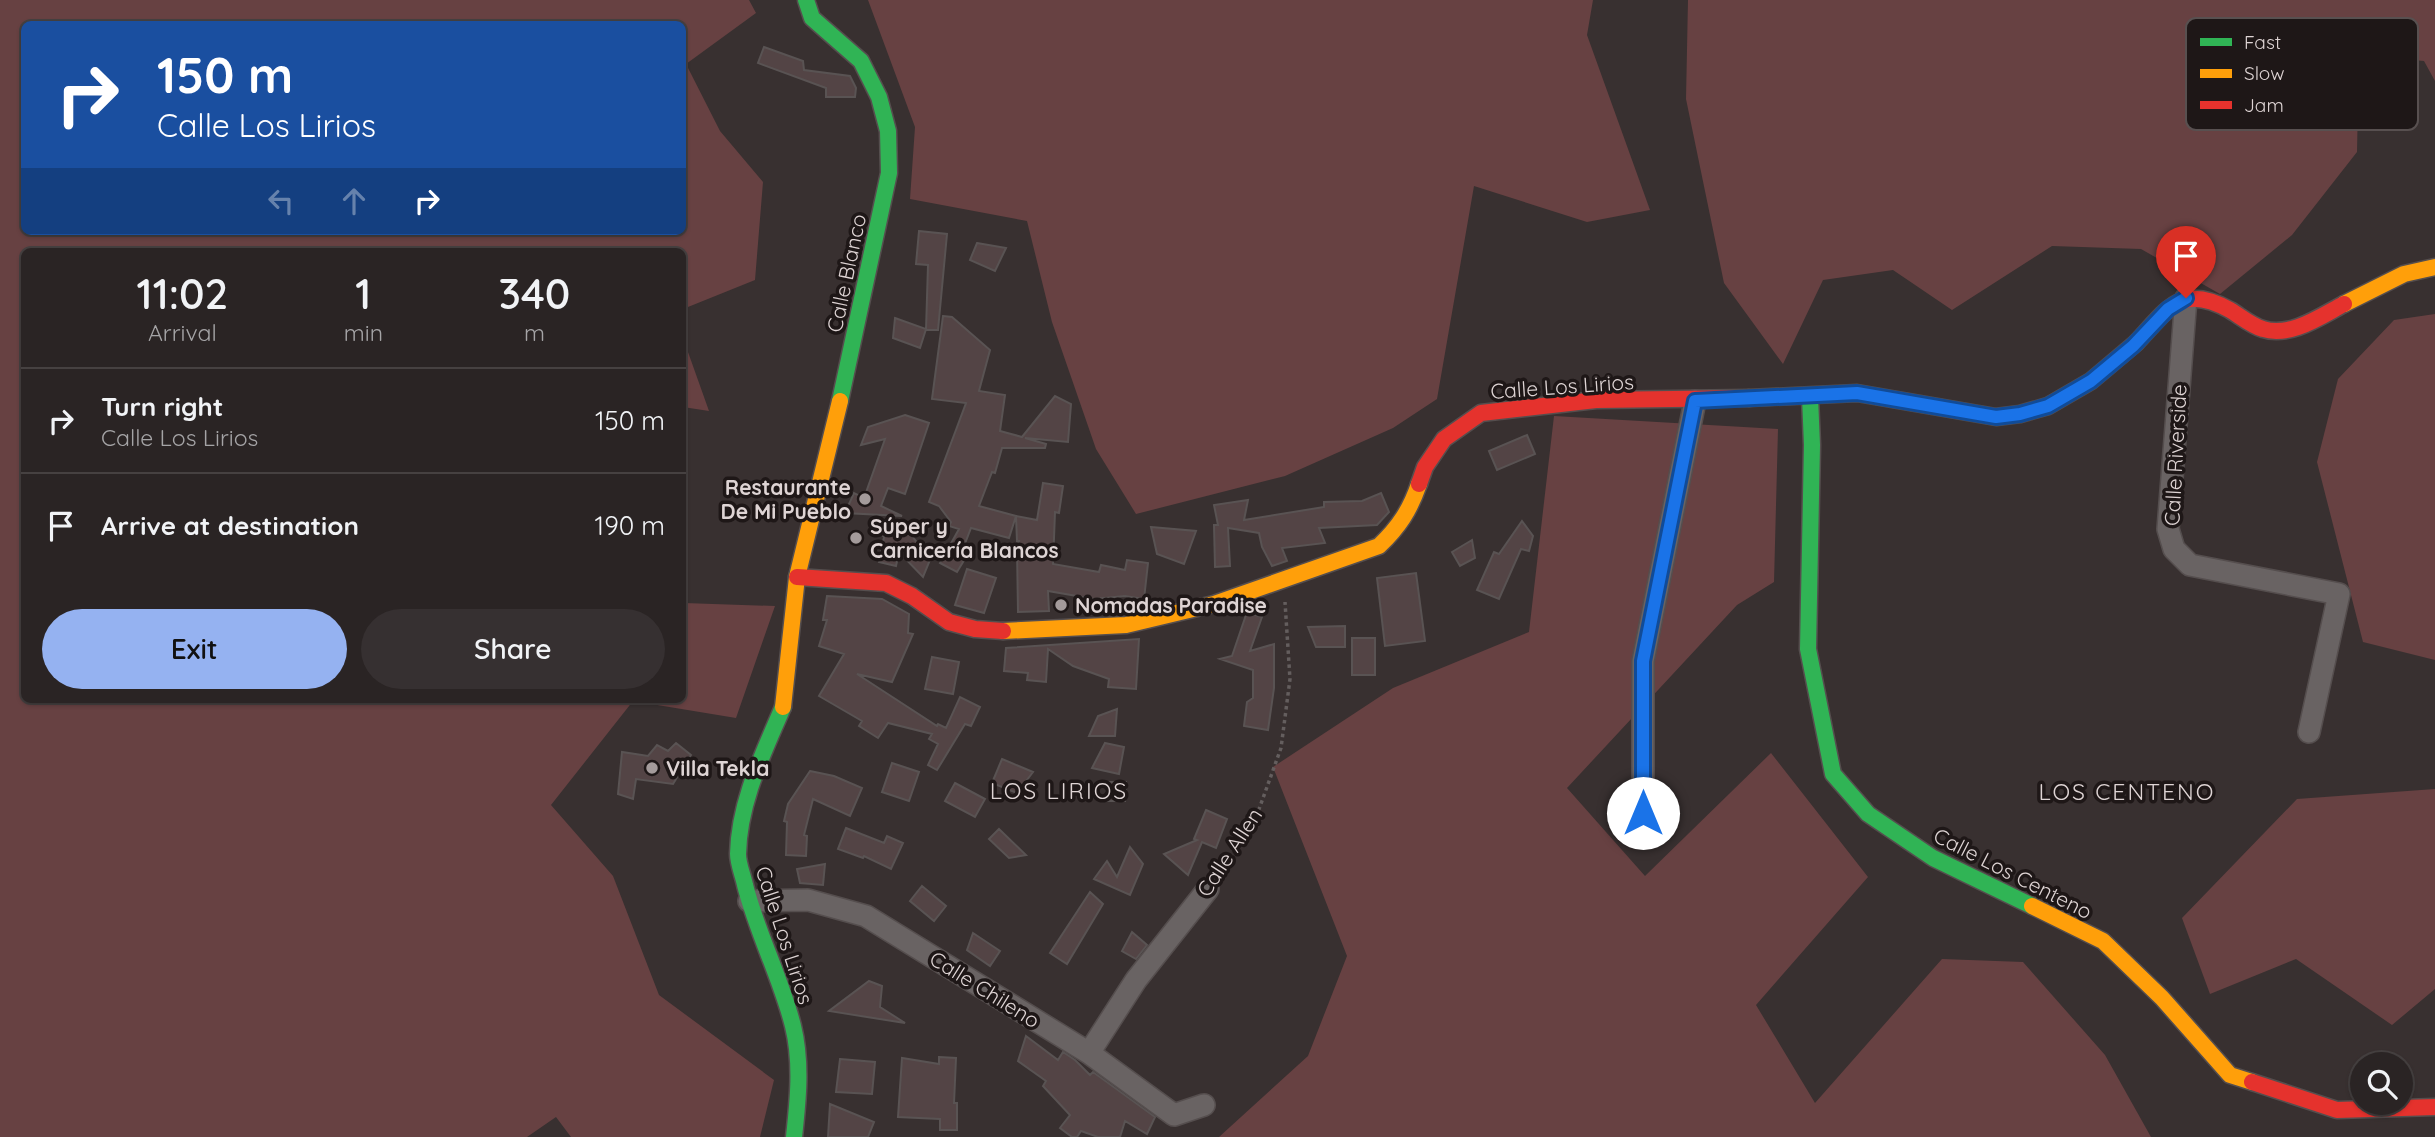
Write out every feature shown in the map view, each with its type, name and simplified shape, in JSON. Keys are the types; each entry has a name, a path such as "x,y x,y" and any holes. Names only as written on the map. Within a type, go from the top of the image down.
{"street":[{"name":"Calle Blanco","path":"797,577 833,435 889,173 888,131 879,97 861,61 812,18 806,0"},
{"path":"2186,298 2208,298 2264,330 2295,329 2403,274 2435,267"},
{"name":"Calle Los Lirios","path":"794,1137 799,1101 798,1056 793,1026 749,901 738,856 743,813 752,782 785,701 797,577 886,583 912,596 949,622 975,629 1014,632 1126,625 1214,604 1379,546 1399,527 1410,509 1425,467 1444,439 1481,413 1596,400 1695,401 1857,393 1996,417 2020,414 2048,406 2091,381 2133,346 2168,309 2186,298"},
{"name":"Calle Riverside","path":"2186,298 2168,529 2174,549 2190,565 2339,594 2309,732"},
{"name":"Calle Los Centeno","path":"1810,397 1812,445 1808,649 1833,774 1842,785 1868,814 1933,858 2103,941 2162,998 2231,1075 2337,1110 2435,1107"},
{"path":"1643,813 1643,661 1695,401"},
{"name":"Calle Allen","path":"1089,1053 1136,980 1208,889"},
{"name":"Calle Chileno","path":"749,901 808,900 866,916 1089,1053 1174,1115 1204,1105"}],"path":[{"name":"Calle Allen","path":"1208,889 1258,812 1281,747 1290,679 1283,579"}],"shaded area":[{"path":"0,0 749,0 756,13 686,64 720,131 763,182 755,280 686,308 686,248 21,248 21,703 631,703 551,805 613,876 659,995 774,1080 760,1137 571,1137 556,1117 527,1137 0,1137"},
{"path":"868,0 1593,0 1587,35 1650,210 1587,222 1474,186 1437,399 1393,428 1285,476 1136,514 1096,449 1052,322 1027,221 910,199 915,127"},
{"path":"1688,0 2435,0 2435,81 2424,61 2418,60 2418,18 2186,18 2186,130 2357,130 2357,152 2292,235 2220,294 2141,249 2052,246 1952,310 1893,270 1823,280 1783,364 1724,283 1686,99"},
{"path":"2435,314 2435,660 2363,642 2317,462 2338,379 2394,320"},
{"path":"686,346 709,411 686,407"},
{"path":"1554,416 1778,429 1774,582 1737,605 1567,788 1645,876 1771,753 1868,877 1756,1005 1815,1103 1942,959 2023,962 2105,1055 2151,1137 1219,1137 1308,1056 1347,956 1273,767 1393,688 1529,632"},
{"path":"686,603 775,606 736,718 645,703 686,703"},
{"path":"2435,789 2435,989 2392,1025 2296,959 2210,994 2182,918 2297,799"}],"building":[{"path":"764,47 803,61 804,70 850,76 856,88 855,97 826,97 826,88 758,63"},
{"path":"919,231 947,234 938,330 926,330 928,265 916,264"},
{"path":"977,243 1006,248 995,271 970,260"},
{"path":"943,316 952,317 990,350 979,391 1005,395 1000,431 1022,437 1055,396 1071,404 1068,442 1025,438 1046,444 1045,448 1002,448 995,473 992,472 979,506 1016,516 1009,538 971,528 961,554 966,557 957,572 940,563 959,529 949,526 951,522 939,506 929,502 966,403 932,399"},
{"path":"895,318 926,329 920,348 893,338"},
{"path":"905,415 929,423 905,494 888,488 881,506 902,516 845,513 854,493 864,498 885,439 861,445 868,427"},
{"path":"1527,435 1535,454 1497,470 1489,451"},
{"path":"1043,483 1063,486 1059,513 1055,512 1053,564 1099,572 1101,565 1125,570 1127,560 1148,563 1144,599 1125,596 1094,599 1048,591 1049,611 1018,612 1019,541 1016,516 1037,520"},
{"path":"1381,493 1389,512 1377,525 1319,528 1325,543 1282,548 1287,561 1272,566 1262,547 1259,533 1228,528 1230,566 1215,567 1214,525 1218,525 1214,505 1248,500 1244,520 1324,507 1324,502 1362,501"},
{"path":"1522,521 1533,536 1529,551 1521,549 1499,599 1477,590 1494,552 1499,554"},
{"path":"873,526 912,536 930,560 923,577 899,552 896,566 879,562 884,537"},
{"path":"1151,527 1196,531 1184,564 1157,554"},
{"path":"1472,540 1475,558 1460,566 1452,552"},
{"path":"967,569 996,578 984,613 955,605"},
{"path":"1416,573 1425,641 1385,646 1377,578"},
{"path":"827,596 882,599 909,614 908,633 913,634 892,682 857,674 937,726 938,724 946,728 960,697 980,707 971,726 965,724 937,770 928,765 938,744 929,739 932,734 888,723 878,738 859,726 862,721 819,696 844,654 819,646 827,620 823,620"},
{"path":"1247,612 1262,617 1250,651 1274,644 1274,688 1268,730 1244,726 1247,702 1253,698 1253,670 1220,659 1232,656"},
{"path":"1345,626 1345,647 1316,647 1308,627"},
{"path":"1352,638 1375,638 1375,675 1352,675"},
{"path":"1139,639 1136,689 1108,687 1109,679 1073,666 1048,649 1046,682 1027,680 1028,673 1004,671 1006,648"},
{"path":"932,657 959,662 953,694 925,689"},
{"path":"1117,709 1115,736 1089,736 1098,716"},
{"name":"Villa Tekla","path":"676,743 691,755 673,784 636,779 633,799 618,794 622,752 648,756 657,745 668,751"},
{"path":"1105,743 1124,747 1119,774 1092,768"},
{"path":"1002,759 1033,772 1017,793 992,783"},
{"path":"892,763 919,772 909,801 882,792"},
{"path":"810,771 834,776 862,788 850,816 813,799 804,835 807,836 806,856 786,855 787,822 784,821 788,804"},
{"path":"1106,782 1126,782 1125,801 1106,801"},
{"path":"955,783 985,799 975,817 945,801"},
{"path":"1206,810 1227,819 1216,848 1202,842 1188,875 1164,854 1197,840 1194,839"},
{"path":"846,828 884,843 887,836 903,843 891,869 864,856 863,858 838,849"},
{"path":"999,829 1026,855 1009,858 989,839"},
{"path":"1130,847 1143,864 1130,895 1094,879 1107,861 1117,877"},
{"path":"825,864 823,885 800,883 797,869"},
{"path":"922,886 946,906 934,921 910,901"},
{"path":"1090,892 1103,904 1067,964 1050,953"},
{"path":"1132,932 1147,945 1136,959 1122,951"},
{"path":"973,933 1000,951 990,966 967,950"},
{"path":"869,981 882,986 880,1007 905,1023 829,1011"},
{"path":"1026,1036 1058,1060 1063,1052 1090,1075 1093,1072 1155,1117 1147,1134 1125,1121 1120,1137 1098,1137 1081,1131 1077,1137 1072,1137 1060,1128 1070,1115 1043,1086 1046,1081 1018,1061"},
{"path":"939,1057 956,1058 954,1103 957,1103 957,1130 940,1130 940,1119 898,1117 902,1058 939,1064"},
{"path":"840,1059 875,1062 872,1094 836,1092"},
{"path":"830,1104 874,1122 868,1137 828,1137"}],"traffic: fast":[{"path":"806,0 812,18 861,61 879,97 888,131 889,173 840,401"},
{"path":"1749,398 1857,393 1996,417 2020,414 2048,406 2091,381 2136,343"},
{"path":"1810,397 1812,445 1808,649 1833,774 1868,814 1933,858 2032,906"},
{"path":"783,707 747,797 738,854 750,903 782,990 796,1040 798,1082 794,1137"}],"traffic: slow":[{"path":"2344,304 2404,274 2435,267"},
{"path":"783,707 797,577 840,401"},
{"path":"1003,631 1126,625 1214,604 1379,546 1403,518 1419,484"},
{"path":"2032,906 2103,941 2162,998 2230,1075 2252,1082"}],"traffic: jam":[{"path":"2136,343 2167,310 2187,299 2213,302 2255,326 2273,331 2284,331 2305,324 2344,304"},
{"path":"1419,484 1425,467 1444,439 1481,413 1596,400 1749,398"},
{"path":"797,577 886,583 912,596 949,622 975,629 1003,631"},
{"path":"2252,1082 2337,1110 2435,1107"}],"place":[{"name":"Restaurante De Mi Pueblo","path":"865,499"},
{"name":"Súper y Carnicería Blancos","path":"856,538"},
{"name":"Nomadas Paradise","path":"1061,605"},
{"name":"Villa Tekla","path":"652,768"}],"district":[{"name":"LOS LIRIOS","path":"1059,790"},
{"name":"LOS CENTENO","path":"2127,791"}],"route":[{"path":"1643,813 1643,661 1695,401 1857,393 1996,417 2020,414 2048,406 2091,381 2133,346 2168,309 2186,298"}]}
